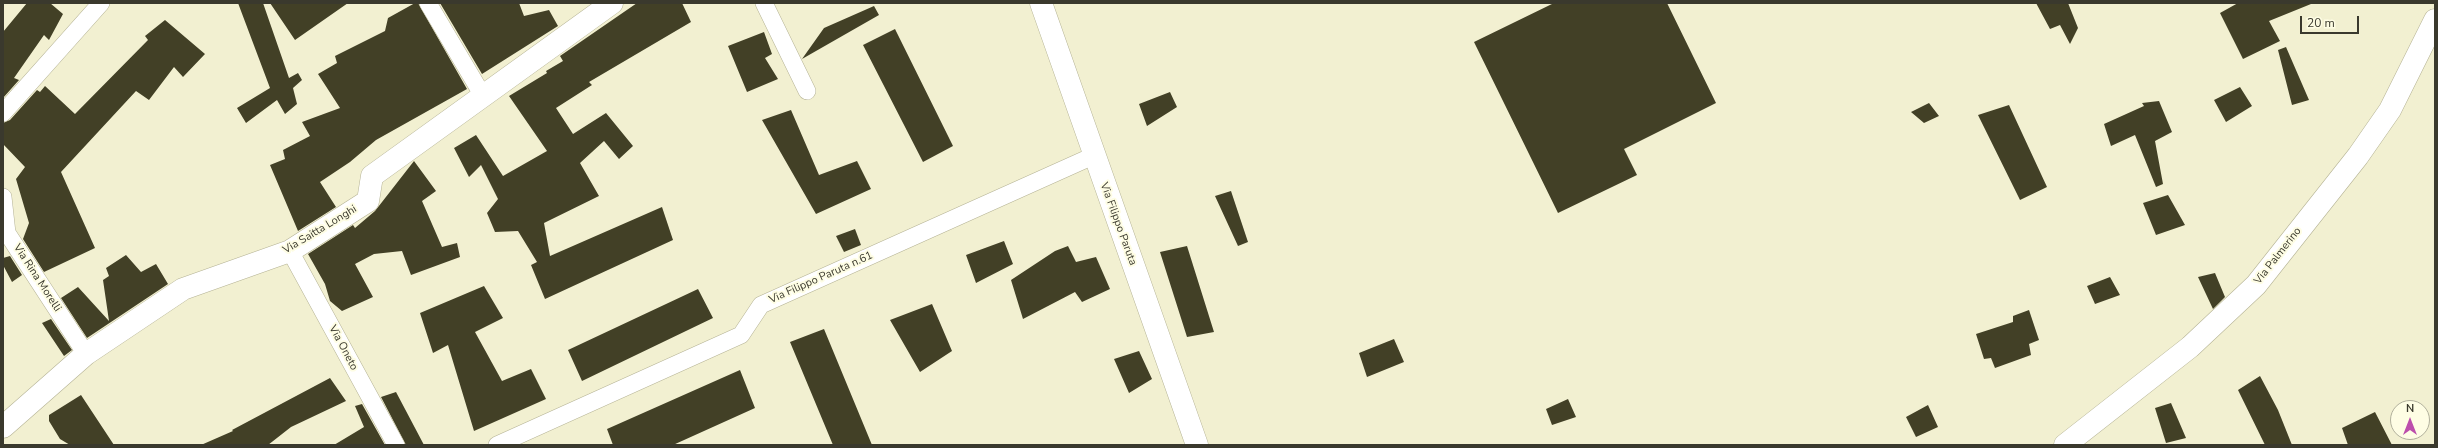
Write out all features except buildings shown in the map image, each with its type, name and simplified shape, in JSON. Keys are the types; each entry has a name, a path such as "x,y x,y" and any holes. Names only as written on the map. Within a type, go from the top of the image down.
{"street":[{"path":"3,113 101,3"},
{"path":"428,3 482,96"},
{"name":"Via Saitta Longhi","path":"3,427 86,354 183,289 290,250 368,201 372,176 612,3"},
{"path":"764,3 807,91"},
{"name":"Via Filippo Paruta","path":"1041,3 1093,156 1197,445"},
{"name":"Via Palmerino","path":"2065,445 2190,347 2256,285 2358,156 2390,110 2435,20"},
{"name":"Via Filippo Paruta n.61","path":"497,445 741,335 761,305 1093,156"},
{"name":"Via Rina Morelli","path":"3,197 7,233 86,354"},
{"name":"Via Oneto","path":"290,250 396,445"}]}
